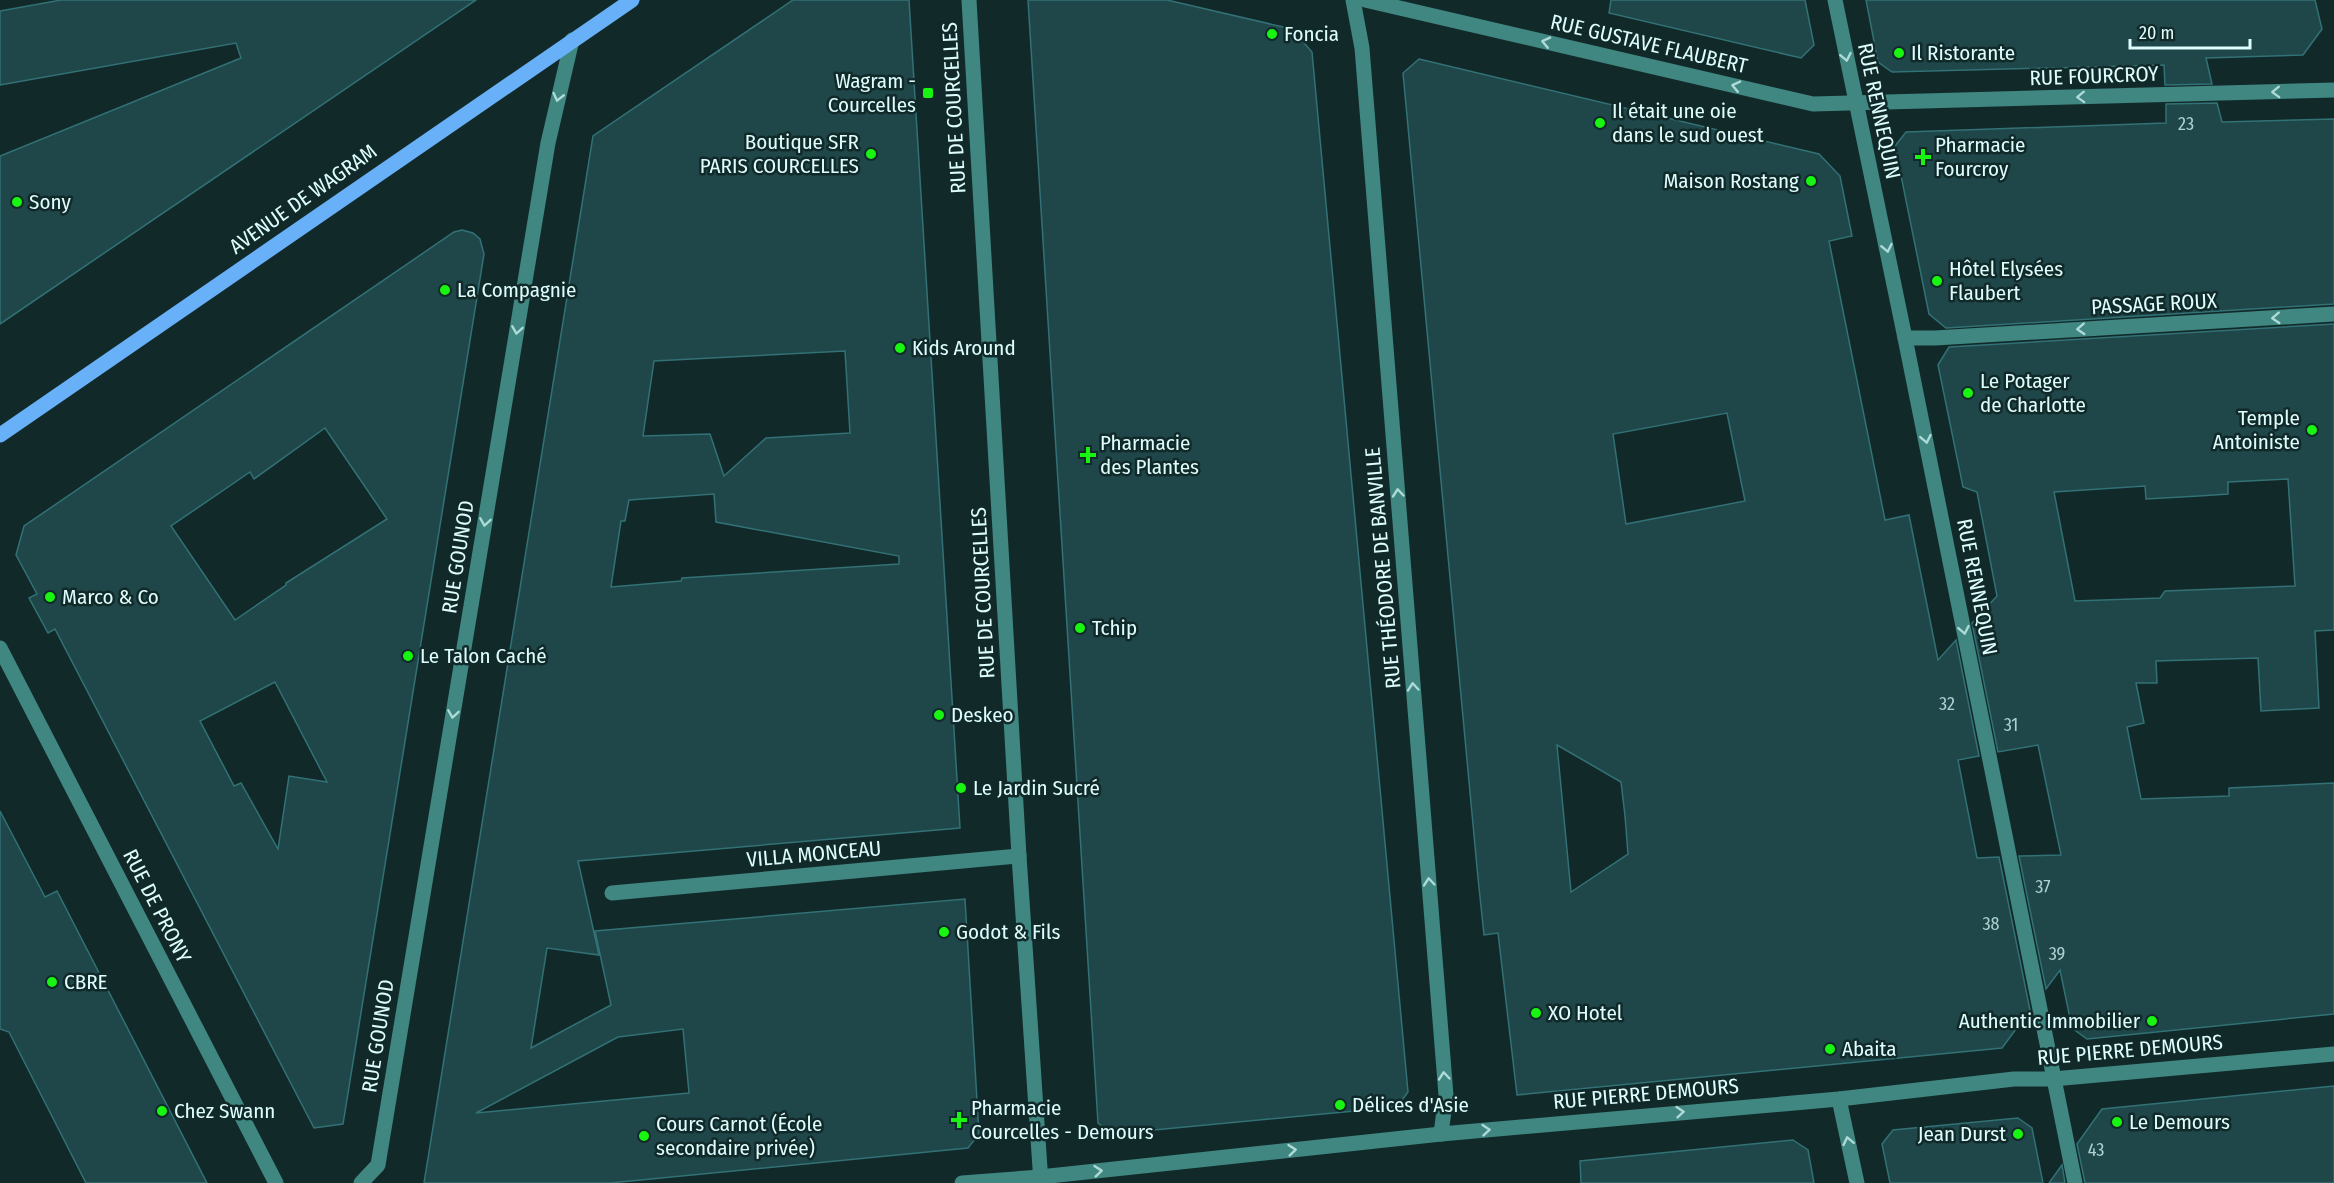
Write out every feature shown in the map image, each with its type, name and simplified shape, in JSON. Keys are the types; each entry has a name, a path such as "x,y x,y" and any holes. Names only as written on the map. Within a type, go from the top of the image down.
{"main road":[{"name":"AVENUE DE WAGRAM","path":"0,435 632,0"}],"street":[{"name":"RUE DE COURCELLES","path":"969,0 1040,1180"},
{"name":"RUE THÉODORE DE BANVILLE","path":"1353,0 1362,48 1446,1095 1441,1134"},
{"name":"RUE GUSTAVE FLAUBERT","path":"1365,0 1813,104 1855,103"},
{"name":"RUE RENNEQUIN","path":"1835,0 2075,1183"},
{"name":"RUE GOUNOD","path":"361,1183 378,1165 548,143 572,40"},
{"name":"RUE FOURCROY","path":"1855,103 2334,90"},
{"name":"PASSAGE ROUX","path":"1905,338 2334,314"},
{"name":"RUE DE PRONY","path":"0,648 276,1183"},
{"name":"VILLA MONCEAU","path":"612,893 1019,856"},
{"name":"RUE PIERRE DEMOURS","path":"962,1183 1040,1180 1441,1134 1839,1099 2014,1079 2054,1079 2334,1054"},
{"path":"1839,1099 1857,1183"}],"building":[{"path":"61,0 476,0 0,324 0,156 241,58 236,43 0,85 0,11"},
{"path":"793,0 909,0 960,828 578,861 599,955 547,948 531,1048 611,1005 595,931 965,899 979,1134 968,1148 610,1183 424,1183 593,136","holes":["845,351 850,433 766,438 724,476 710,434 643,436 654,361","714,494 716,522 899,556 899,564 682,578 681,581 611,587 621,521 625,521 629,500","683,1029 689,1093 476,1113 618,1037"]},
{"path":"1028,0 1167,0 1292,29 1312,52 1408,1092 1397,1107 1112,1134 1098,1123"},
{"path":"1611,0 1805,0 1814,45 1801,58 1609,13"},
{"path":"1866,0 2315,0 2322,29 2303,55 2206,58 2212,84 2165,85 2164,65 1892,72 1878,62"},
{"path":"1419,59 1819,154 1840,176 1852,236 1829,241 1885,520 1909,515 1938,660 1956,640 1979,756 1958,760 1977,858 1999,857 2030,1010 2002,1048 1517,1095 1498,933 1484,935 1403,73","holes":["1727,413 1745,501 1626,524 1613,434","1557,745 1621,782 1625,816 1628,854 1571,892"]},
{"path":"2217,103 2222,122 2334,119 2334,304 1946,328 1929,314 1895,146 1906,132 2166,123 2166,104"},
{"path":"462,230 473,233 480,239 484,254 343,1124 314,1128 55,629 48,633 29,598 37,594 16,555 24,526 454,232","holes":["325,428 387,519 286,583 235,620 171,526 250,472 254,479","275,682 327,782 289,776 278,849 241,783 234,786 200,721"]},
{"path":"2334,324 2334,630 2315,631 2319,708 2261,711 2258,658 2156,661 2157,683 2136,683 2144,723 2127,727 2141,799 2229,796 2229,788 2334,783 2334,1014 2087,1039 2072,1028 2060,970 2046,989 2019,856 2061,855 2038,745 1998,752 1972,623 1997,596 1977,492 1963,487 1938,365 1949,347","holes":["2288,479 2295,586 2165,591 2160,598 2075,601 2054,492 2145,486 2146,499 2228,494 2228,482"]},
{"name":"CBRE","path":"0,811 45,897 57,891 207,1183 86,1183 9,1032 0,1029"},
{"path":"2334,1086 2334,1183 2085,1183 2077,1144 2102,1109"},
{"path":"2018,1118 2032,1128 2043,1183 1890,1183 1882,1144 1893,1130"},
{"path":"1793,1140 1808,1150 1814,1183 1581,1183 1580,1161"},
{"path":"2062,1165 2065,1183 2049,1183"}],"place":[{"name":"Foncia","path":"1272,34"},
{"name":"Il Ristorante","path":"1899,53"},
{"name":"Wagram - Courcelles","path":"928,93"},
{"name":"Il était une oie dans le sud ouest","path":"1600,123"},
{"name":"Boutique SFR PARIS COURCELLES","path":"871,154"},
{"name":"Pharmacie Fourcroy","path":"1923,157"},
{"name":"Maison Rostang","path":"1811,181"},
{"name":"Sony","path":"17,202"},
{"name":"Hôtel Elysées Flaubert","path":"1937,281"},
{"name":"La Compagnie","path":"445,290"},
{"name":"Kids Around","path":"900,348"},
{"name":"Le Potager de Charlotte","path":"1968,393"},
{"name":"Temple Antoiniste","path":"2312,430"},
{"name":"Pharmacie des Plantes","path":"1088,455"},
{"name":"Marco & Co","path":"50,597"},
{"name":"Tchip","path":"1080,628"},
{"name":"Le Talon Caché","path":"408,656"},
{"name":"Deskeo","path":"939,715"},
{"name":"Le Jardin Sucré","path":"961,788"},
{"name":"Godot & Fils","path":"944,932"},
{"name":"CBRE","path":"52,982"},
{"name":"XO Hotel","path":"1536,1013"},
{"name":"Authentic Immobilier","path":"2152,1021"},
{"name":"Abaita","path":"1830,1049"},
{"name":"Délices d'Asie","path":"1340,1105"},
{"name":"Chez Swann","path":"162,1111"},
{"name":"Pharmacie Courcelles - Demours","path":"959,1120"},
{"name":"Le Demours","path":"2117,1122"},
{"name":"Jean Durst","path":"2018,1134"},
{"name":"Cours Carnot (École secondaire privée)","path":"644,1136"}]}
